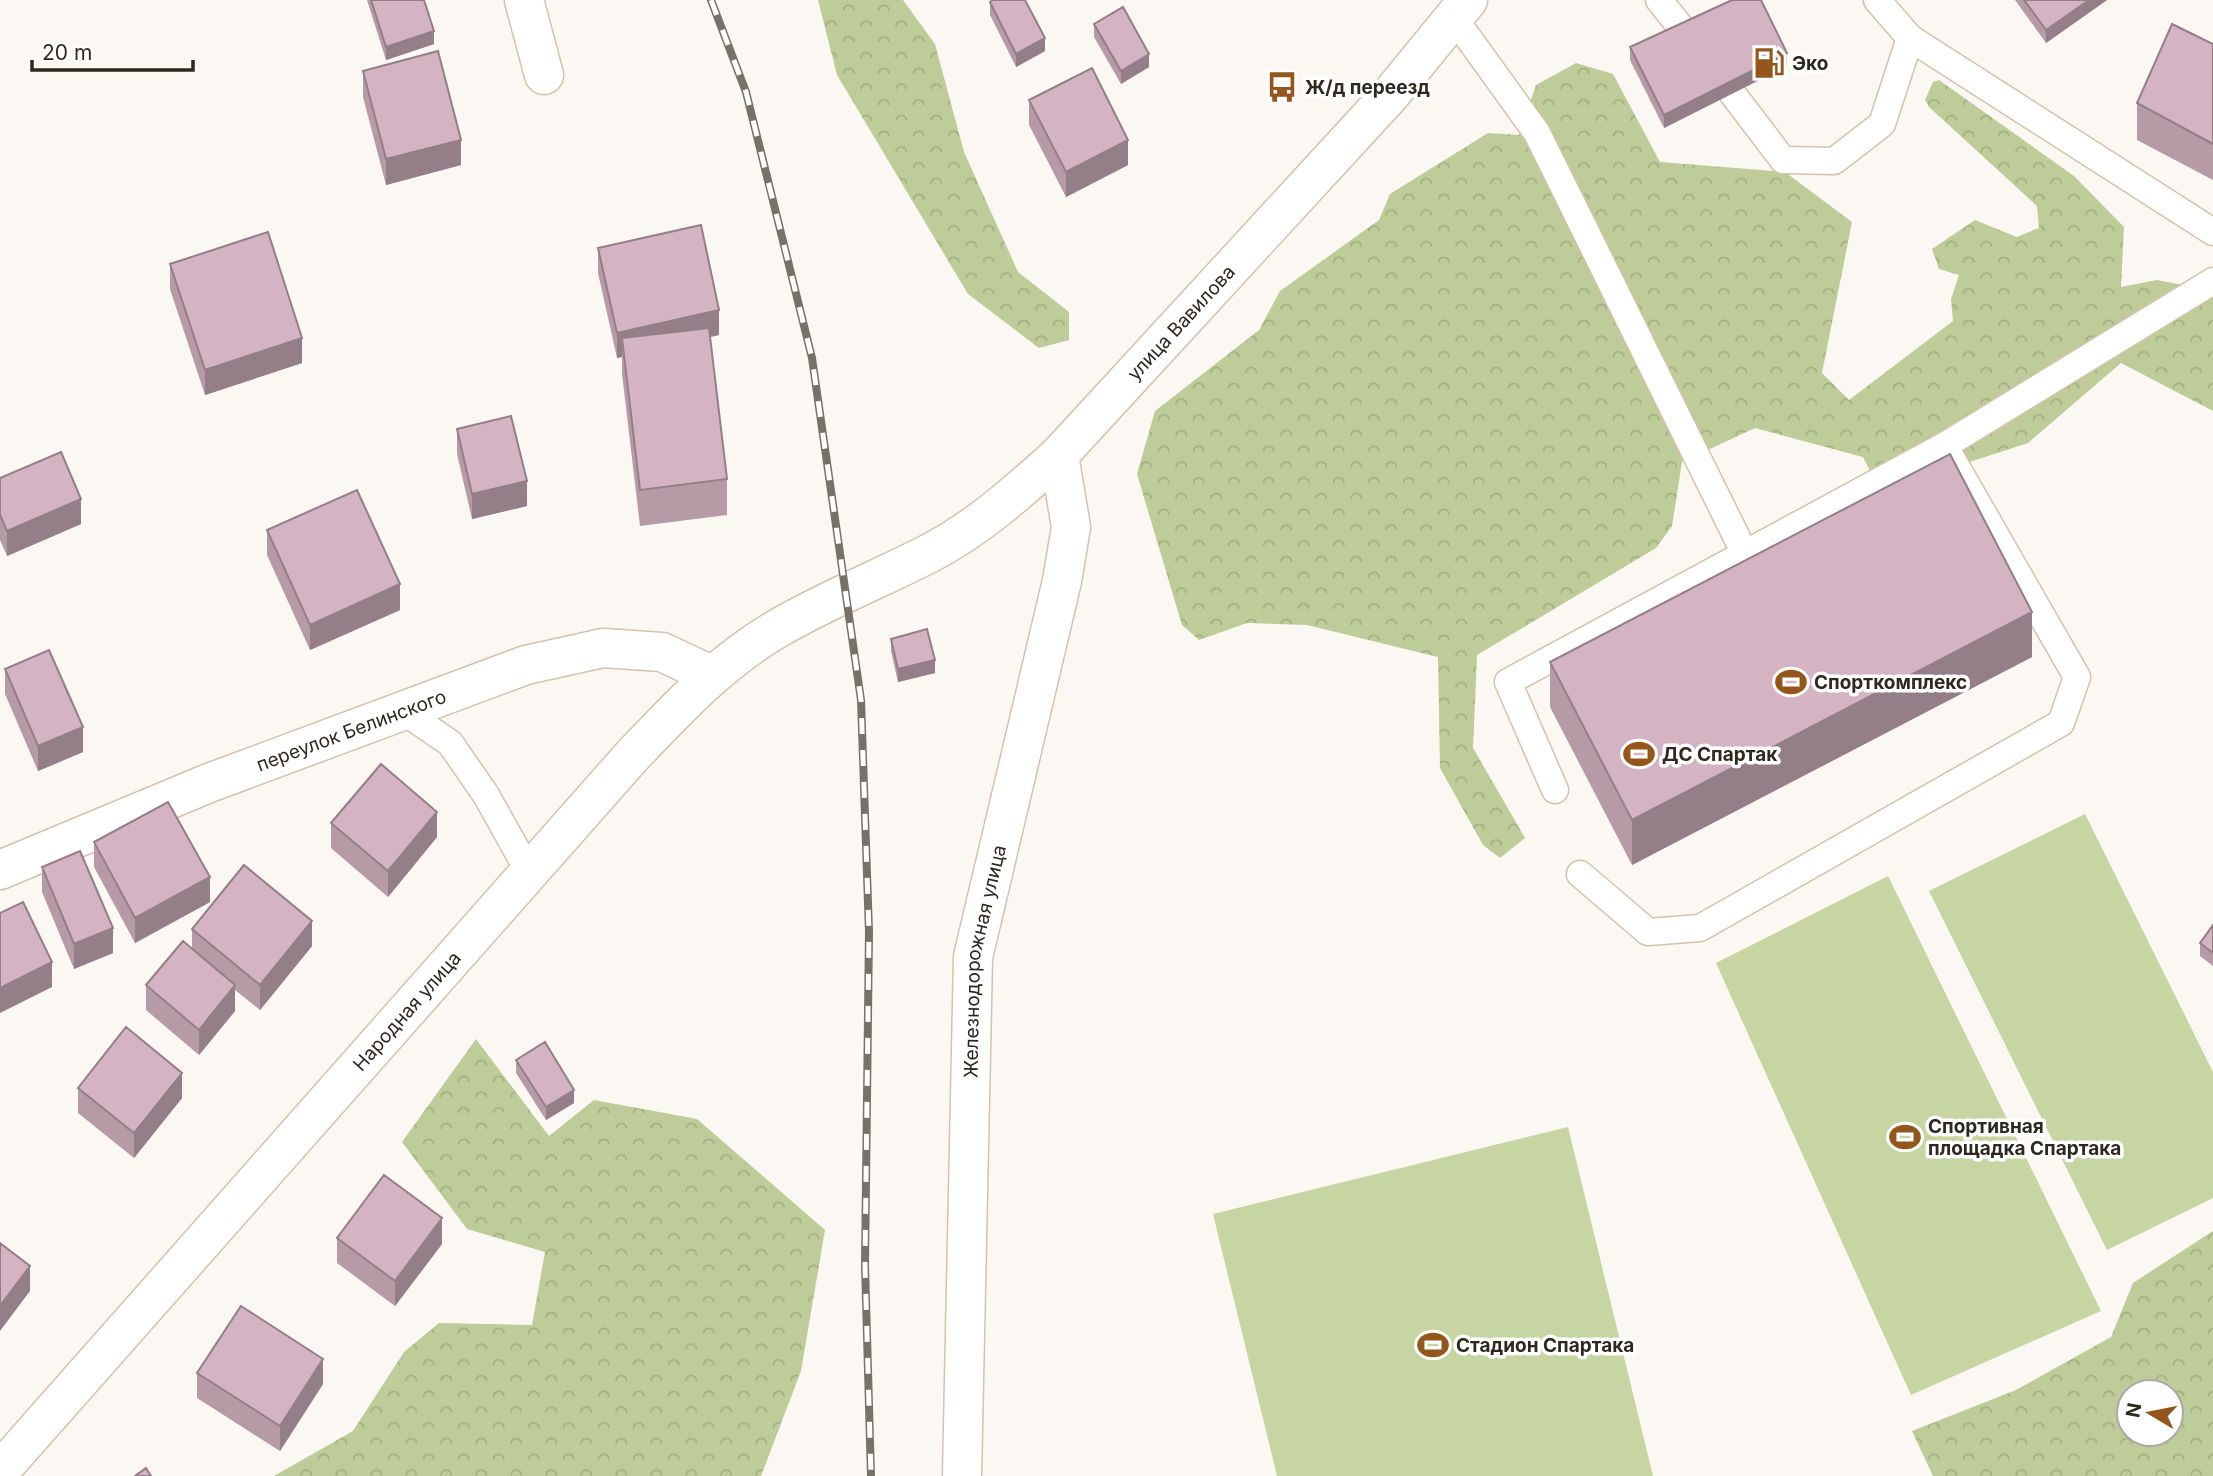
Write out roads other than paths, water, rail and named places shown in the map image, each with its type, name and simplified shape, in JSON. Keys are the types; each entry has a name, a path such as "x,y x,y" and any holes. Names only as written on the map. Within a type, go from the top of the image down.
{"main road":[{"path":"524,0 544,75"},
{"name":"улица Вавилова","path":"847,591 929,554 1003,506 1059,455 1391,94 1461,9"},
{"name":"Железнодорожная улица","path":"962,1476 973,957 1062,581 1071,527 1059,455"},
{"name":"Народная улица","path":"0,1471 632,756 711,675 774,631 847,591"},
{"name":"переулок Белинского","path":"0,870 209,783 526,665 603,648 662,652 711,675"}],"lane":[{"path":"1659,0 1686,34"},
{"path":"1877,0 1910,38 2213,232"},
{"path":"1461,9 1537,134 1745,554"},
{"path":"1732,93 1783,160 1833,160 1882,124 1910,38"},
{"path":"1555,790 1508,682 1944,446 2213,281"},
{"path":"1580,874 1648,932 1700,928 2061,723 2077,677 1944,446"},
{"path":"403,711 450,743 486,796 529,872"}],"railway":[{"path":"711,0 746,92 812,358 861,700 869,932 865,1265 871,1476"}],"place":[{"name":"Эко","path":"1769,63"},
{"name":"Ж/д переезд","path":"1282,87"},
{"name":"Спорткомплекс","path":"1791,682"},
{"name":"ДС Спартак","path":"1639,754"},
{"name":"Спортивная площадка Спартака","path":"1905,1137"},
{"name":"Стадион Спартака","path":"1433,1345"}]}
